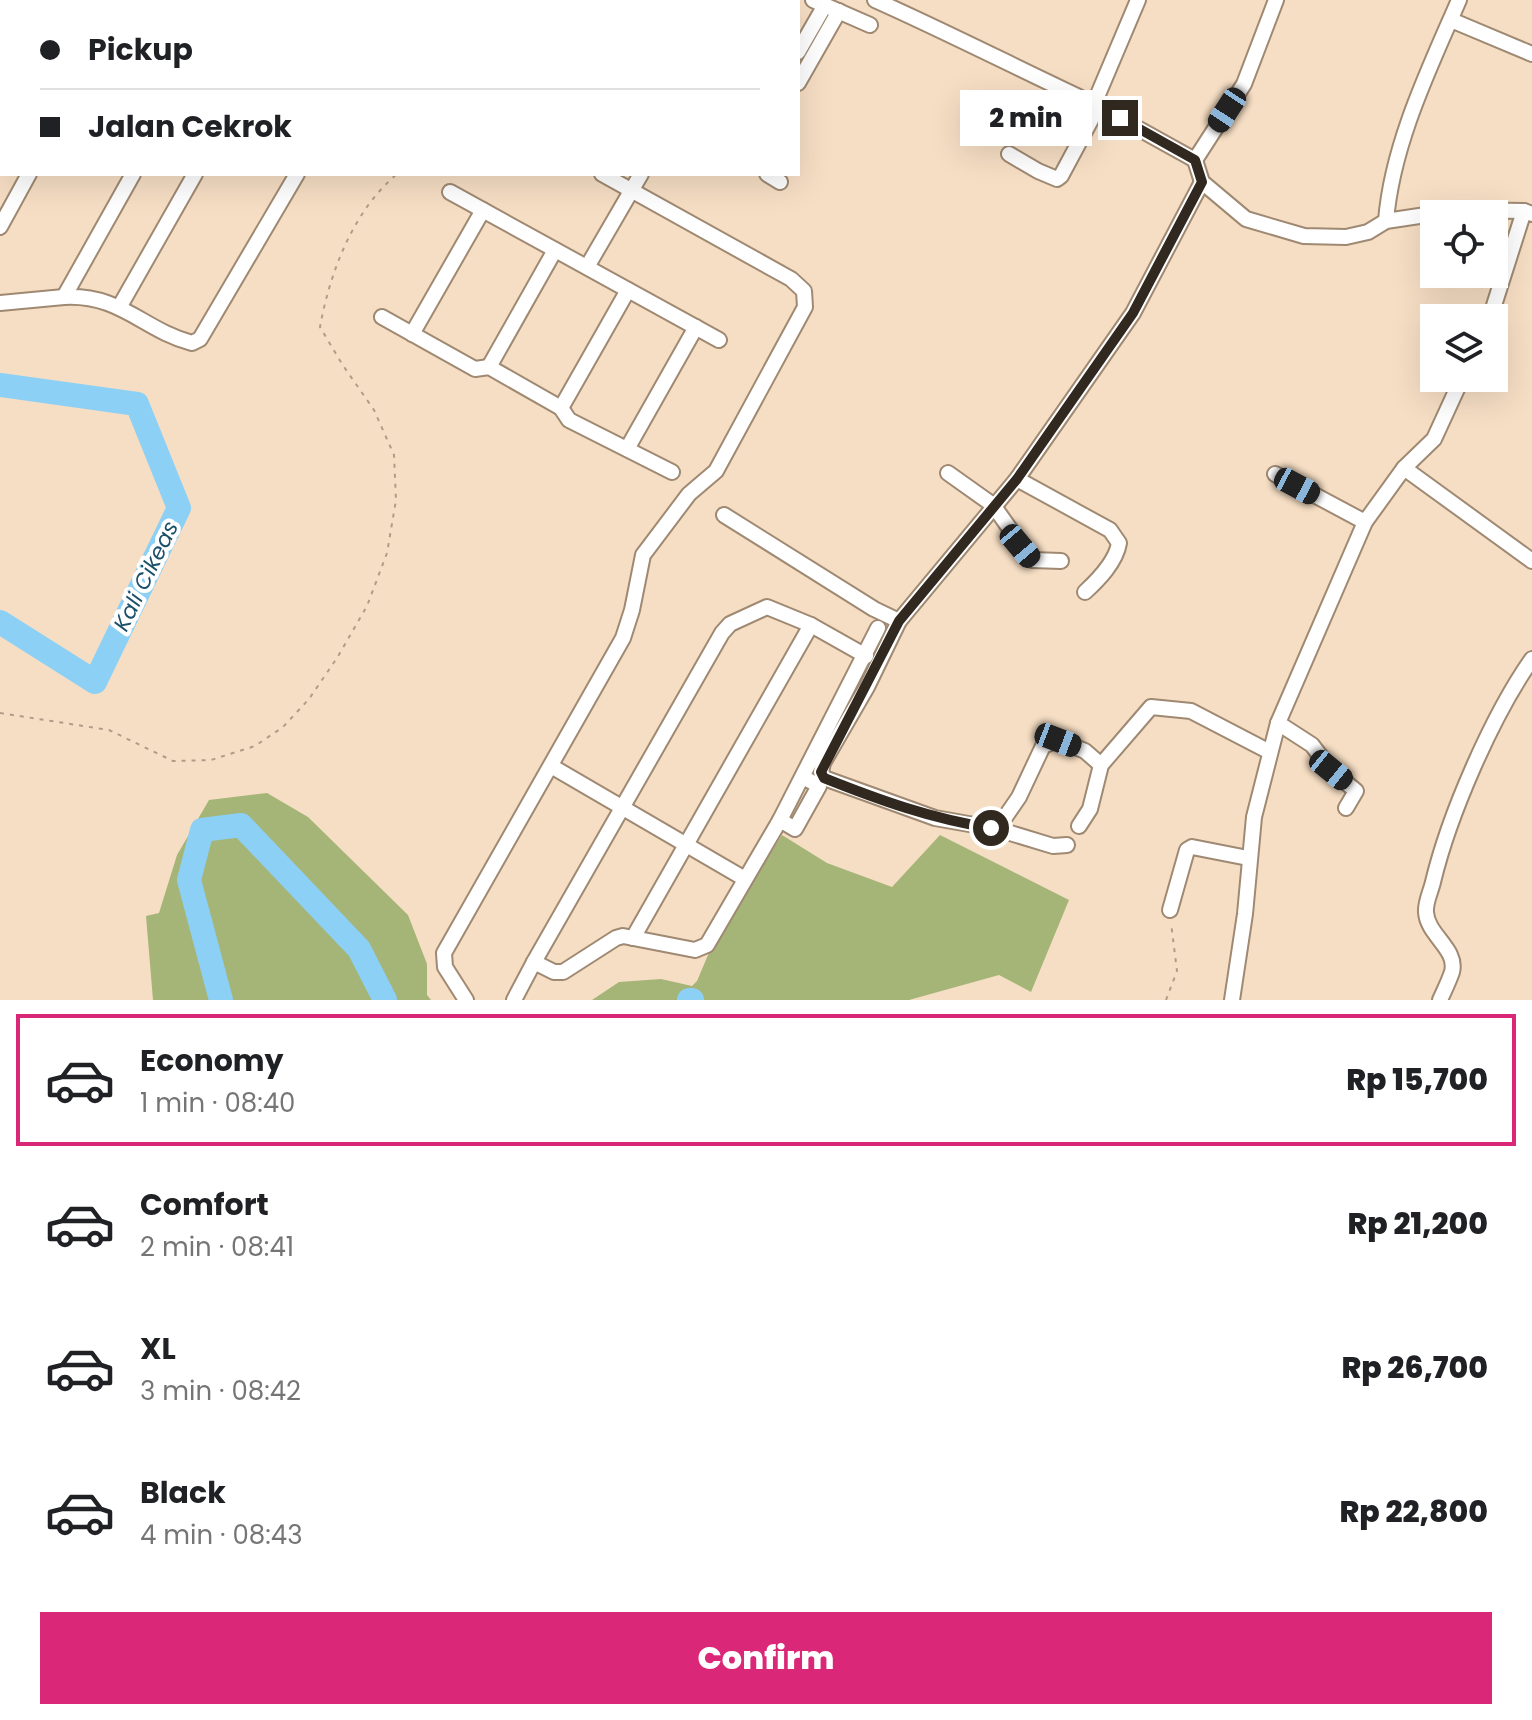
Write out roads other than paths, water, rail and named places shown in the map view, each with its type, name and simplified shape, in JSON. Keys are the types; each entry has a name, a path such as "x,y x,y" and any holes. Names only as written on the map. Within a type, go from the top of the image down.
{"street":[{"path":"875,0 982,48 1094,104 1195,160 1202,182 1246,219 1304,236 1346,237 1368,232 1386,221 1459,210 1528,213 1495,304"},
{"path":"1009,154 1038,171 1057,179 1061,176 1091,120 1094,104 1138,0"},
{"path":"1195,160 1244,84 1276,0"},
{"path":"1386,221 1394,170 1459,0"},
{"path":"800,47 819,2 870,25"},
{"path":"800,79 839,11"},
{"path":"1451,20 1532,54"},
{"path":"0,227 28,176"},
{"path":"64,297 132,176"},
{"path":"120,306 194,176"},
{"path":"0,303 84,296 120,306 192,343 200,339 296,176"},
{"path":"466,1000 445,967 444,953 623,638 643,555 689,494 716,471 805,307 804,291 791,279 606,176"},
{"path":"587,267 640,176"},
{"path":"1067,845 1053,846 997,829 911,811 824,778 821,772 899,621 1017,479 1133,313 1202,182"},
{"path":"450,192 719,340"},
{"path":"412,334 483,210"},
{"path":"489,367 555,250"},
{"path":"561,408 628,290"},
{"path":"382,317 475,369 489,367 561,408 569,420 672,472"},
{"path":"627,449 696,327"},
{"path":"1232,1000 1245,914 1254,817 1278,723 1365,522 1404,468 1434,439 1456,392"},
{"path":"1404,468 1532,561"},
{"path":"948,473 993,505 1032,560 1061,561"},
{"path":"1275,474 1365,522"},
{"path":"1017,479 1110,530 1119,543 1099,579 1085,592"},
{"path":"724,515 874,609 899,621"},
{"path":"514,1000 622,807 730,624 767,607 811,625 866,656"},
{"path":"633,938 811,625"},
{"path":"534,962 554,972 563,972 616,938 701,949 707,945 780,820 878,628"},
{"path":"1440,1000 1453,969 1449,952 1431,930 1426,912 1439,856 1484,749 1517,680 1532,659"},
{"path":"1079,826 1090,809 1101,765 1151,707 1191,711 1270,752"},
{"path":"1278,723 1312,745 1331,770 1361,794 1346,808"},
{"path":"997,829 1019,797 1043,746 1058,740 1085,751 1101,765"},
{"path":"551,766 745,879"},
{"path":"1170,910 1187,850 1192,847 1248,858"}],"waterway":[{"name":"Kali Cikeas","path":"0,385 137,404 179,508 95,682 0,622"},
{"name":"Kali Cikeas","path":"221,1000 189,880 202,830 241,825 359,949 385,1000"}]}
